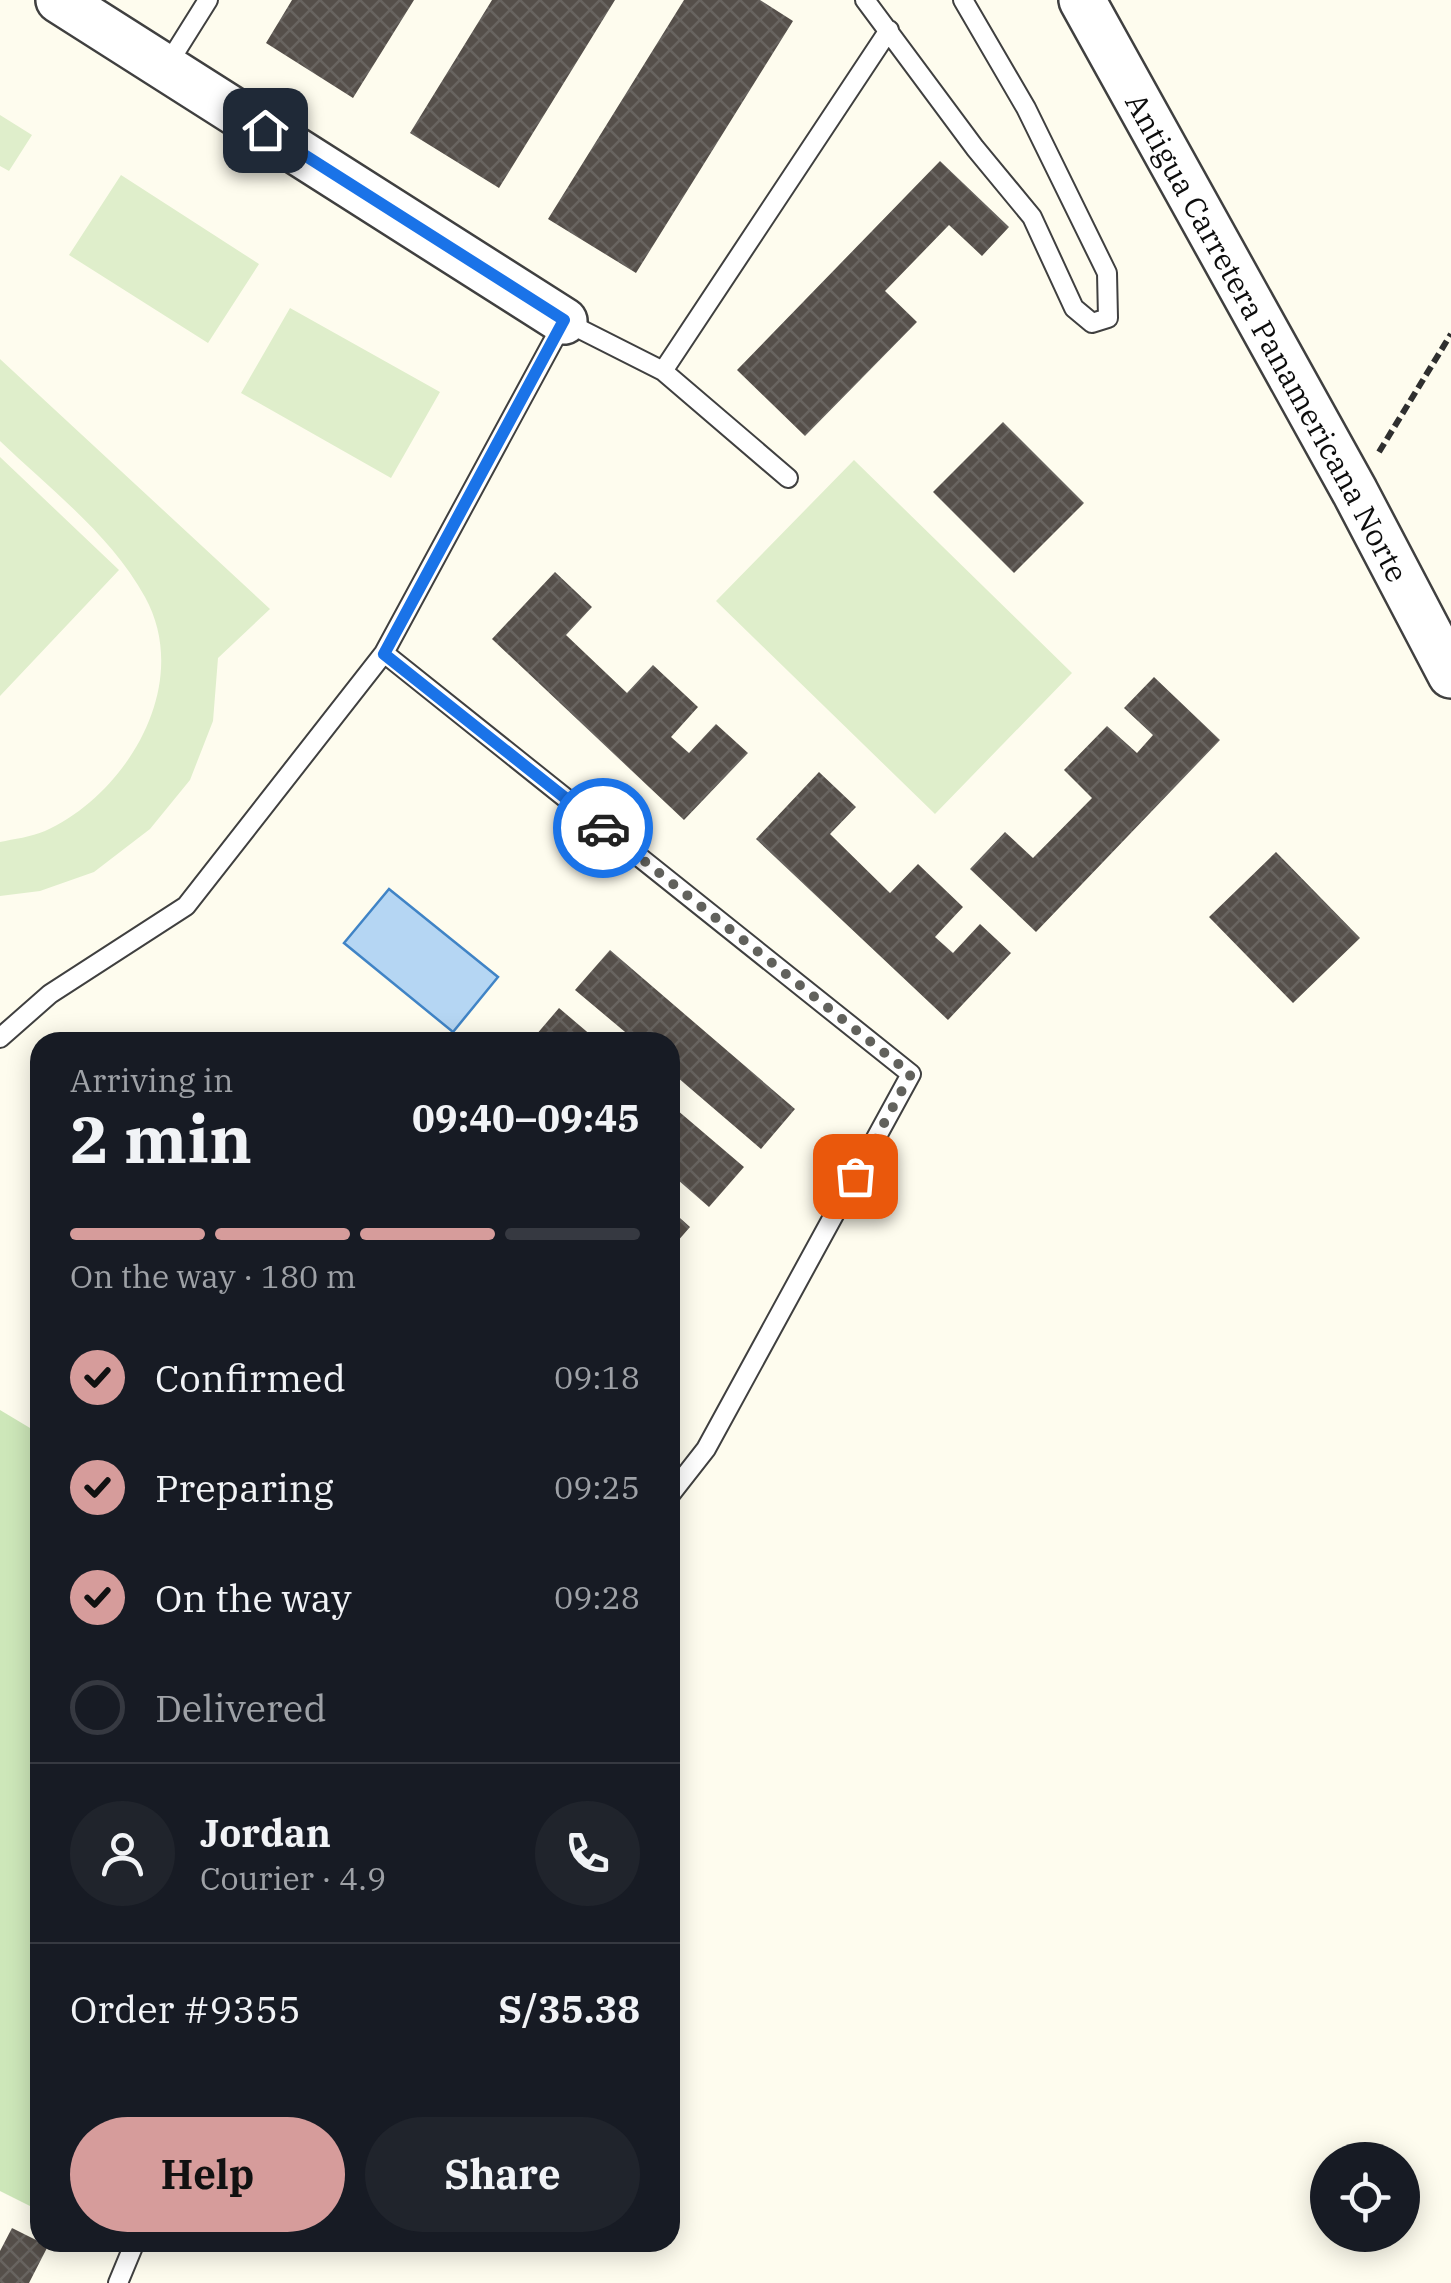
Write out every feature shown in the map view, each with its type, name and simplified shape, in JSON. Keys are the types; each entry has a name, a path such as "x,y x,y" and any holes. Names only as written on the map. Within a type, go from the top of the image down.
{"street":[{"path":"59,0 564,320"},
{"name":"Antigua Carretera Panamericana Norte","path":"1082,0 1451,674"}],"lane":[{"path":"166,67 208,0"},
{"path":"865,0 1032,218 1074,308 1092,323 1108,318 1107,273 1026,108 963,0"},
{"path":"663,372 889,30"},
{"path":"0,1038 50,994 186,906 384,654 564,320 663,372 788,478"},
{"path":"384,654 911,1074 706,1450 680,1482"},
{"path":"118,2283 131,2252"}],"path":[{"path":"1354,492 1451,334"}],"green space":[{"path":"0,115 32,135 9,171 0,166"},
{"path":"121,175 259,264 208,343 69,255"},
{"path":"290,308 440,392 391,478 241,393"},
{"path":"0,359 270,609 218,658 213,721 190,780 150,829 94,872 40,891 0,896 0,842 45,831 75,814 102,791 144,733 156,700 161,665 158,631 145,597 131,575 79,514 0,441"},
{"path":"0,457 119,570 0,696"},
{"path":"854,460 1072,673 935,814 716,601"},
{"path":"0,1410 30,1428 30,2206 0,2191"}],"water":[{"path":"389,889 498,977 453,1032 344,943"}],"building":[{"path":"292,0 414,0 353,98 266,43"},
{"path":"492,0 615,0 499,188 410,133"},
{"path":"684,0 760,0 793,21 636,273 548,219"},
{"path":"940,161 1009,227 982,256 949,225 885,291 917,322 805,436 737,370"},
{"path":"1003,422 1084,503 1014,573 933,492"},
{"path":"555,572 592,607 566,635 627,693 653,665 698,707 671,737 689,753 716,724 748,753 684,820 492,639"},
{"path":"1154,677 1220,740 1036,932 970,869 1005,832 1033,858 1092,798 1064,770 1107,726 1137,753 1153,735 1124,708"},
{"path":"819,772 856,807 830,834 890,893 918,864 963,907 935,937 953,953 980,924 1011,953 948,1020 756,839"},
{"path":"1276,852 1360,938 1293,1003 1209,917"},
{"path":"610,950 795,1109 761,1149 680,1080 680,1032 625,1032 575,990"},
{"path":"559,1008 587,1032 539,1032"},
{"path":"680,1113 744,1167 709,1207 680,1182"},
{"path":"680,1218 690,1227 680,1238"},
{"path":"12,2228 30,2237 30,2252 45,2252 29,2283 0,2283 0,2251"}],"way so far":[{"path":"603,828 911,1074 855,1176"}],"route":[{"path":"265,130 564,320 384,654 603,828"}]}
